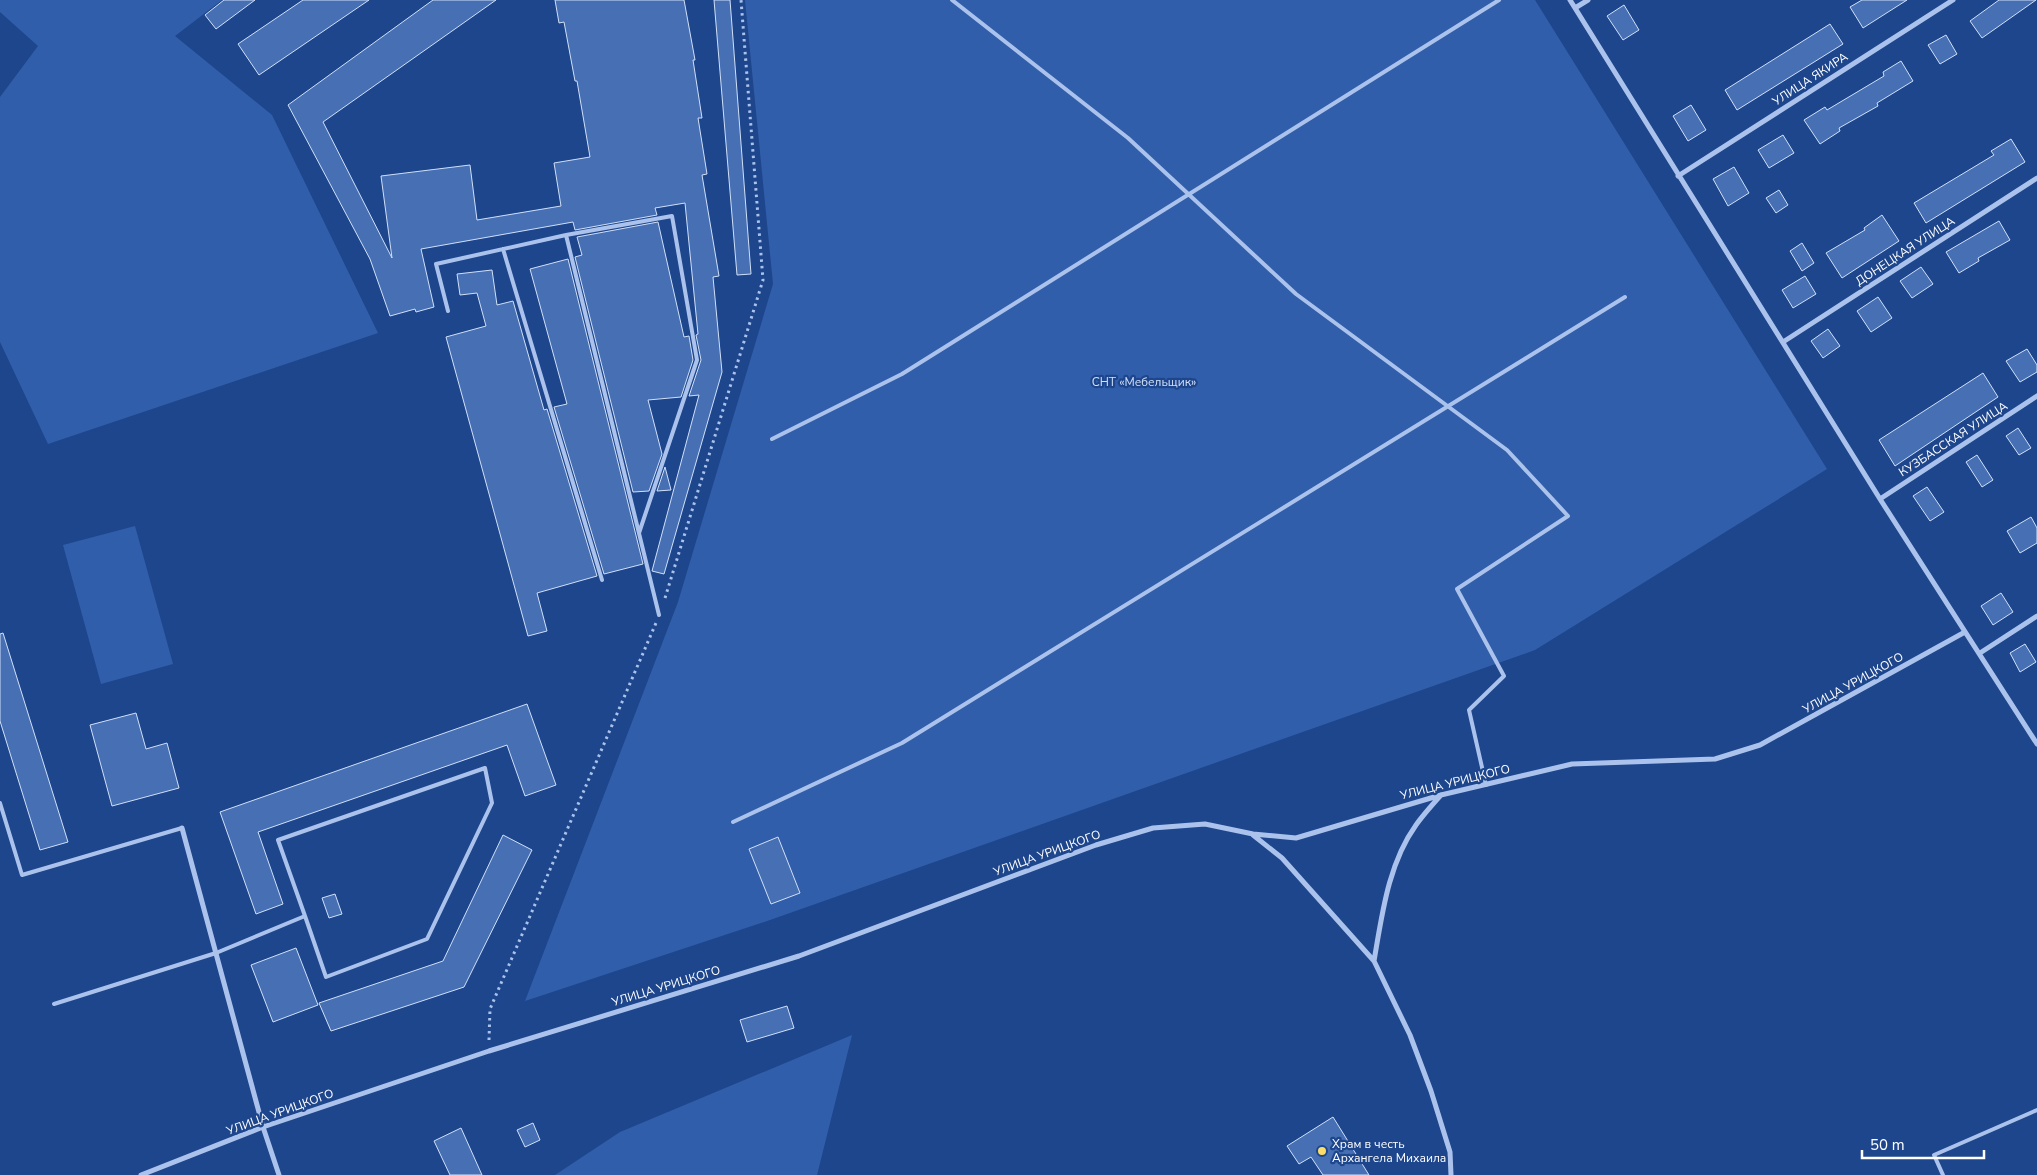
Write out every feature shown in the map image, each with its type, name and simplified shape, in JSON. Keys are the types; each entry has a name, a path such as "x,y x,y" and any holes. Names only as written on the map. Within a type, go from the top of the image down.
{"street":[{"path":"1570,0 1880,499 2037,744"},
{"path":"1575,8 1588,0"},
{"name":"УЛИЦА ЯКИРА","path":"1678,176 1953,0"},
{"name":"ДОНЕЦКАЯ УЛИЦА","path":"1784,342 2037,178"},
{"name":"КУЗБАССКАЯ УЛИЦА","path":"1880,499 2037,396"},
{"path":"1980,653 2037,616"},
{"name":"УЛИЦА УРИЦКОГО","path":"141,1175 263,1127 489,1050 799,956 1096,845 1153,828 1205,824 1253,834 1296,838 1441,795 1572,764 1715,759 1760,745 1965,632"},
{"path":"1374,961 1384,899 1398,860 1415,826 1441,795"},
{"path":"182,828 263,1127 279,1175"},
{"path":"1253,834 1282,858 1374,961 1410,1035 1431,1091 1450,1152 1451,1175"}],"lane":[{"path":"952,0 1128,138 1296,294 1507,450 1568,516 1457,590 1504,676 1470,710 1486,785"},
{"path":"772,439 902,374 1500,0"},
{"path":"448,311 436,264 566,235 672,216 697,360 639,533"},
{"path":"566,235 659,615"},
{"path":"503,249 602,580"},
{"path":"733,822 902,742 1625,297"},
{"path":"485,768 492,804 426,939 326,977 305,916 278,840 485,768"},
{"path":"0,804 22,875 182,828"},
{"path":"54,1004 216,952 305,916"},
{"path":"1943,1175 1934,1155 2037,1110"}],"path":[{"path":"489,1050 490,1009 659,615 764,280 741,0"}],"green space":[{"path":"0,0 222,0 175,36 272,115 378,333 48,444 0,342 0,97 38,46 0,12"},
{"name":"СНТ «Мебельщик»","path":"745,0 1535,0 1827,469 1535,650 770,920 525,1001 678,602 773,284"},
{"path":"135,526 173,664 101,684 63,545"},
{"path":"852,1035 817,1175 555,1175 620,1132"}],"building":[{"path":"224,0 255,0 216,29 205,15"},
{"path":"303,0 369,0 259,75 238,44"},
{"path":"433,0 496,0 323,122 392,258 381,176 470,165 477,220 561,206 554,163 590,157 577,81 575,81 564,22 559,23 555,0 684,0 695,60 693,60 702,118 698,118 707,174 702,175 719,276 713,277 722,372 664,574 652,571 699,395 689,396 701,360 696,335 698,334 685,203 655,208 657,215 575,230 573,222 421,249 434,307 416,312 415,309 390,316 370,259 288,105"},
{"path":"714,0 730,0 751,274 737,275"},
{"path":"1862,0 1907,0 1863,28 1850,7"},
{"path":"1999,0 2036,0 1982,38 1970,21"},
{"path":"1624,5 1639,30 1623,40 1607,16"},
{"path":"1830,24 1843,44 1737,110 1725,90"},
{"path":"1946,35 1957,54 1940,64 1928,45"},
{"path":"1901,61 1913,81 1877,103 1878,106 1839,128 1840,131 1820,144 1804,120 1825,107 1827,110 1884,76 1883,72"},
{"path":"1691,105 1706,130 1688,141 1673,116"},
{"path":"1783,135 1794,153 1769,168 1758,150"},
{"path":"2011,139 2025,162 1926,223 1914,203 1994,155 1991,151"},
{"path":"1734,167 1749,193 1728,206 1713,179"},
{"path":"1779,190 1788,205 1776,213 1766,198"},
{"path":"1882,215 1899,241 1842,278 1826,253 1865,230 1864,228"},
{"path":"1999,221 2010,240 1978,258 1979,261 1959,273 1946,252"},
{"path":"658,222 684,337 689,336 693,360 681,397 648,400 662,454 649,491 633,492 575,257 582,255 577,237"},
{"path":"1802,243 1814,263 1802,271 1790,251"},
{"path":"568,259 643,564 604,574 554,407 567,404 530,269"},
{"path":"1921,267 1933,284 1912,298 1900,281"},
{"path":"492,270 497,305 513,301 544,410 547,409 597,576 537,593 547,631 528,636 446,337 486,326 477,293 460,295 457,274"},
{"path":"1805,276 1816,294 1793,308 1782,290"},
{"path":"1878,297 1892,318 1871,332 1857,311"},
{"path":"1828,329 1840,346 1823,358 1811,341"},
{"path":"2027,349 2037,365 2037,372 2020,382 2006,361"},
{"path":"1983,373 1998,397 1895,466 1879,440"},
{"path":"2018,428 2031,448 2019,455 2006,436"},
{"path":"1977,455 1993,480 1982,487 1966,462"},
{"path":"665,467 671,490 657,491"},
{"path":"1927,487 1944,512 1930,521 1913,496"},
{"path":"2031,517 2037,528 2037,543 2020,553 2007,531"},
{"path":"2001,593 2013,612 1993,625 1981,606"},
{"path":"3,633 68,842 40,850 0,721 0,634"},
{"path":"2025,644 2036,662 2020,672 2010,653"},
{"path":"527,704 556,785 525,796 507,745 258,832 283,904 256,914 220,812"},
{"path":"136,713 146,749 167,743 179,788 112,806 90,725"},
{"path":"503,835 532,850 464,987 331,1031 319,1003 443,961"},
{"path":"778,837 800,893 771,904 749,849"},
{"path":"335,894 342,914 329,918 322,898"},
{"path":"296,948 318,1005 273,1022 251,965"},
{"path":"787,1006 794,1028 747,1042 740,1020"},
{"name":"Храм в честь Архангела Михаила","path":"1333,1117 1369,1175 1323,1175 1311,1157 1299,1164 1287,1146"},
{"path":"533,1123 540,1140 525,1147 517,1130"},
{"path":"461,1128 482,1175 450,1175 434,1141"}],"place":[{"name":"Храм в честь Архангела Михаила","path":"1322,1151"}]}
